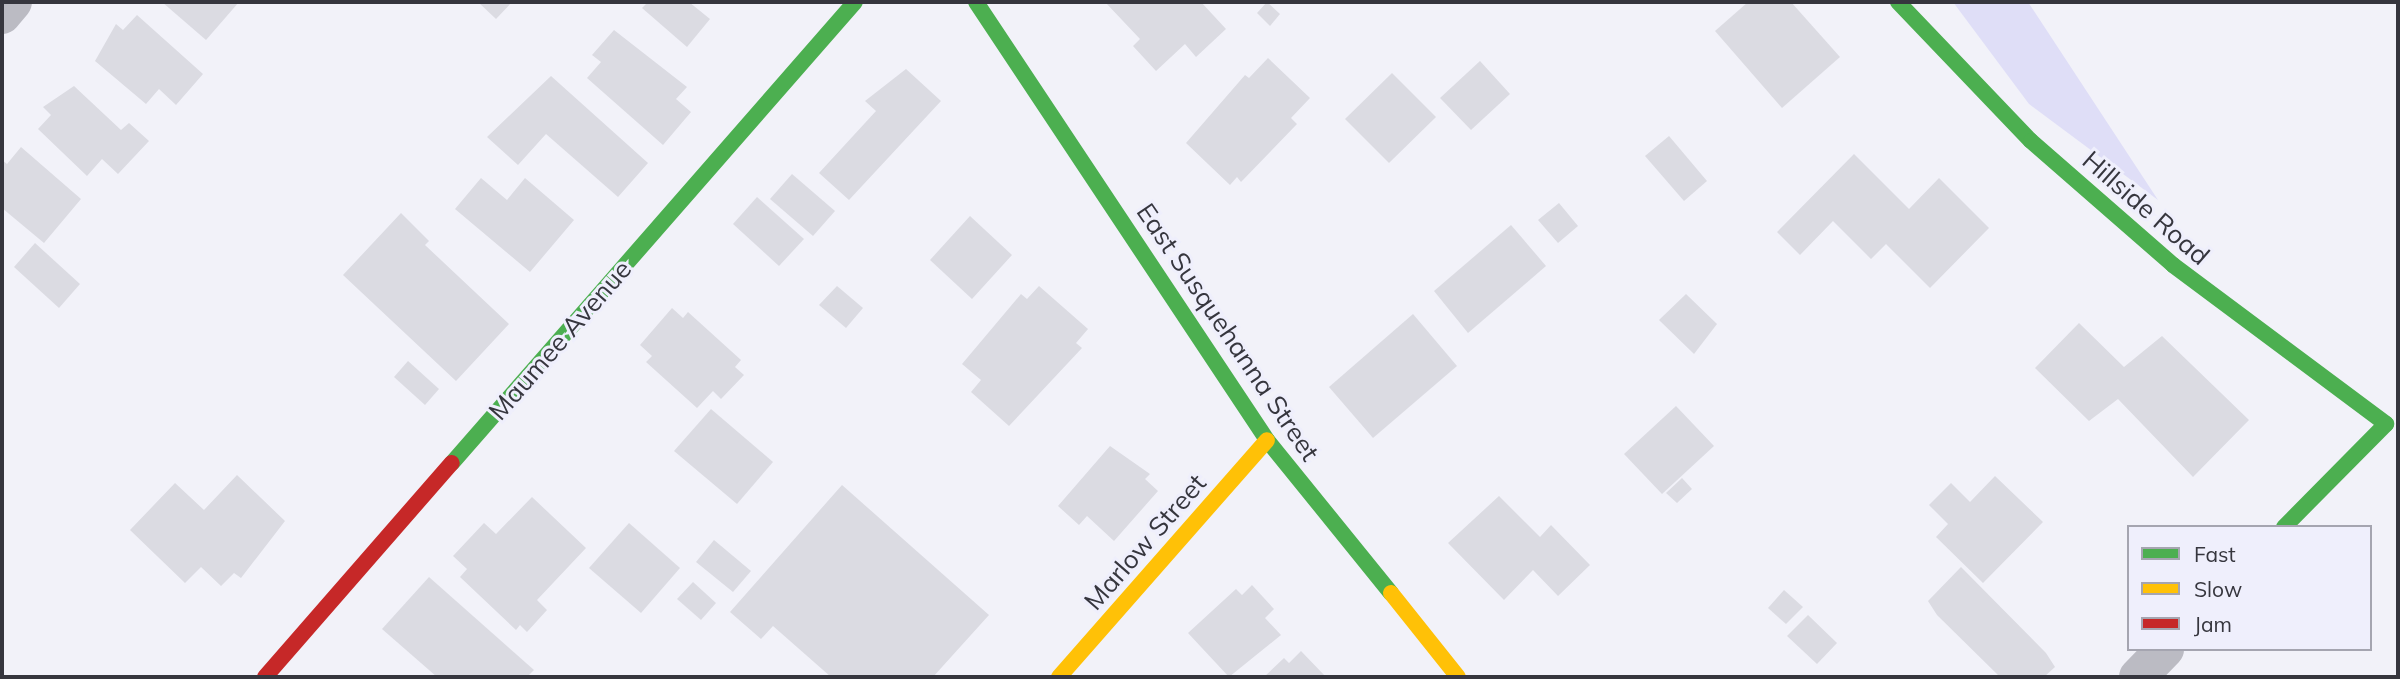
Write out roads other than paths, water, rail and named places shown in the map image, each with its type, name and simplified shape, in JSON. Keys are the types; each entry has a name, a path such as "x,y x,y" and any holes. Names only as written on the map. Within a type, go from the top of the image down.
{"street":[{"path":"2,15 13,2"},
{"name":"Maumee Avenue","path":"265,677 855,2"},
{"name":"Hillside Road","path":"1898,2 2031,141 2163,257 2386,424 2286,525"},
{"name":"East Susquehanna Street","path":"986,6 1267,440 1458,677"},
{"name":"Marlow Street","path":"1059,677 1267,440"},
{"path":"2138,677 2163,651"}]}
